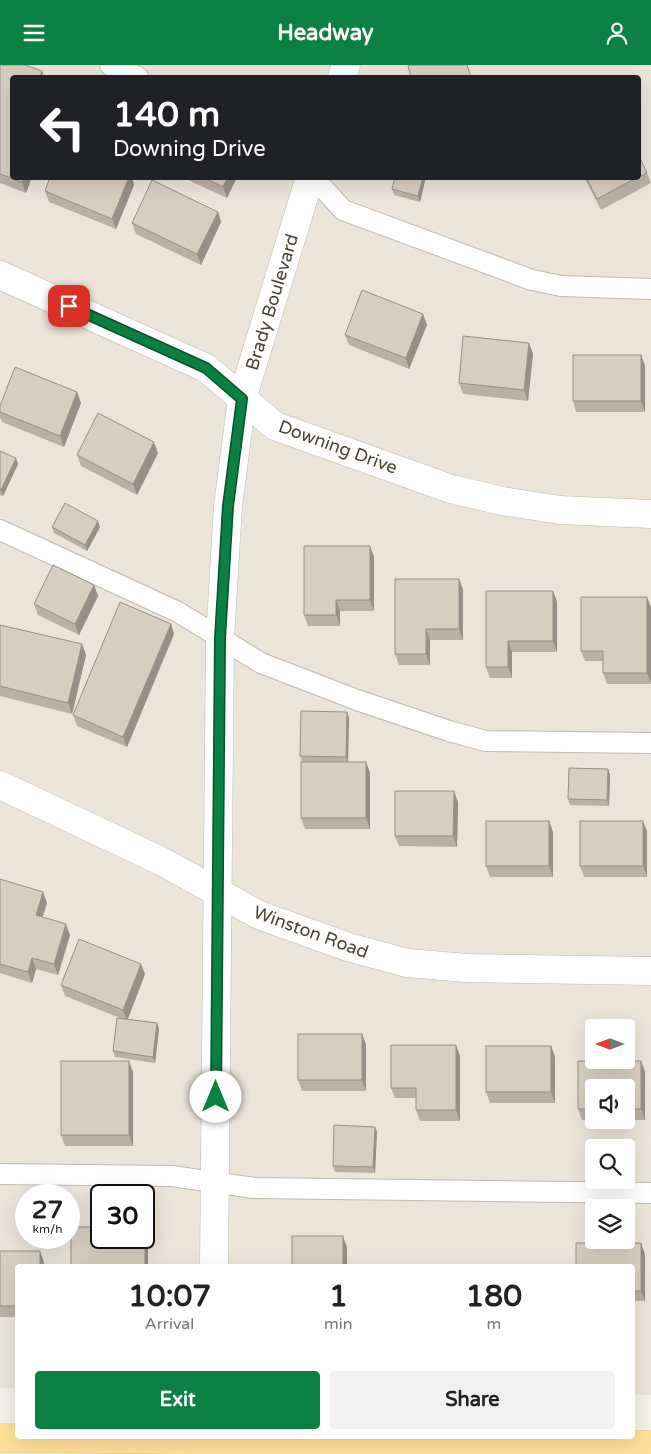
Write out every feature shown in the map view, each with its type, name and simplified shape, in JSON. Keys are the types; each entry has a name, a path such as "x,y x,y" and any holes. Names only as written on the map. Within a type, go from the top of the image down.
{"main road":[{"path":"0,1437 15,1437"},
{"path":"213,1439 651,1445"}],"street":[{"name":"Brady Boulevard","path":"214,1264 220,638 228,506 242,399 311,180"},
{"name":"Downing Drive","path":"0,275 206,368 275,425 451,489 502,501 560,510 651,514"},
{"name":"Winston Road","path":"0,785 161,861 259,915 348,947 407,963 467,968 651,971"}],"lane":[{"path":"110,65 133,75"},
{"path":"315,180 343,209 524,277 561,286 651,289"},
{"path":"0,530 178,612 260,663 348,697 448,731 486,741 651,743"},
{"path":"0,1174 172,1176 254,1188 651,1193"}],"shaded area":[{"path":"0,65 651,65 651,1395 635,1395 635,1264 15,1264 15,1388 0,1388"}],"building":[{"path":"0,65 25,65 42,71 41,75 10,75 10,178 0,174"},
{"path":"467,65 470,75 410,75 408,66"},
{"path":"641,160 647,173 641,176"},
{"path":"49,180 128,180 112,219 45,191"},
{"path":"152,180 218,212 197,254 132,223"},
{"path":"208,180 226,180 223,187"},
{"path":"394,180 422,180 418,196 392,189"},
{"path":"588,180 632,180 597,199"},
{"path":"362,290 423,314 406,358 345,335"},
{"path":"463,336 529,343 524,390 459,383"},
{"path":"573,355 641,355 641,401 573,401"},
{"path":"15,367 77,392 60,436 0,412 0,406"},
{"path":"98,413 154,442 133,484 77,455"},
{"path":"0,451 16,458 1,490 0,490"},
{"path":"65,503 98,521 85,545 52,527"},
{"path":"304,546 370,546 370,600 336,600 336,615 304,615"},
{"path":"53,565 94,585 75,624 34,604"},
{"path":"395,579 459,579 459,629 426,629 426,654 395,654"},
{"path":"486,591 553,591 553,641 508,641 508,667 486,667"},
{"path":"581,597 647,597 647,673 603,673 603,651 581,651"},
{"path":"120,602 171,624 123,737 73,715"},
{"path":"0,625 82,644 68,703 0,686"},
{"path":"301,711 347,712 346,757 300,756"},
{"path":"301,762 366,762 366,818 301,818"},
{"path":"569,768 608,769 607,800 568,799"},
{"path":"395,791 454,791 453,836 395,836"},
{"path":"486,821 549,821 549,866 486,866"},
{"path":"580,821 643,821 643,866 580,866"},
{"path":"0,879 43,892 36,915 66,924 54,964 32,958 28,972 0,964"},
{"path":"79,939 141,964 123,1010 61,985"},
{"path":"117,1018 157,1023 153,1057 113,1051"},
{"path":"298,1034 362,1034 362,1080 298,1080"},
{"path":"391,1045 456,1045 456,1110 416,1110 416,1088 391,1088"},
{"path":"486,1046 551,1046 551,1092 486,1092"},
{"path":"61,1061 129,1061 129,1135 61,1135"},
{"path":"578,1061 585,1061 585,1069 635,1069 635,1061 641,1061 641,1109 635,1109 635,1079 585,1079 585,1109 578,1109"},
{"path":"334,1125 375,1127 373,1167 333,1166"},
{"path":"80,1227 90,1227 90,1249 145,1249 145,1264 71,1264 71,1249 80,1249"},
{"path":"292,1236 343,1236 343,1264 292,1264"},
{"path":"576,1243 585,1243 585,1249 635,1249 635,1243 641,1243 641,1291 635,1291 635,1264 576,1264"},
{"path":"0,1251 40,1251 40,1264 15,1264 15,1306 0,1306"}],"route":[{"path":"69,306 206,368 242,399 228,506 220,638 216,1097"}]}
